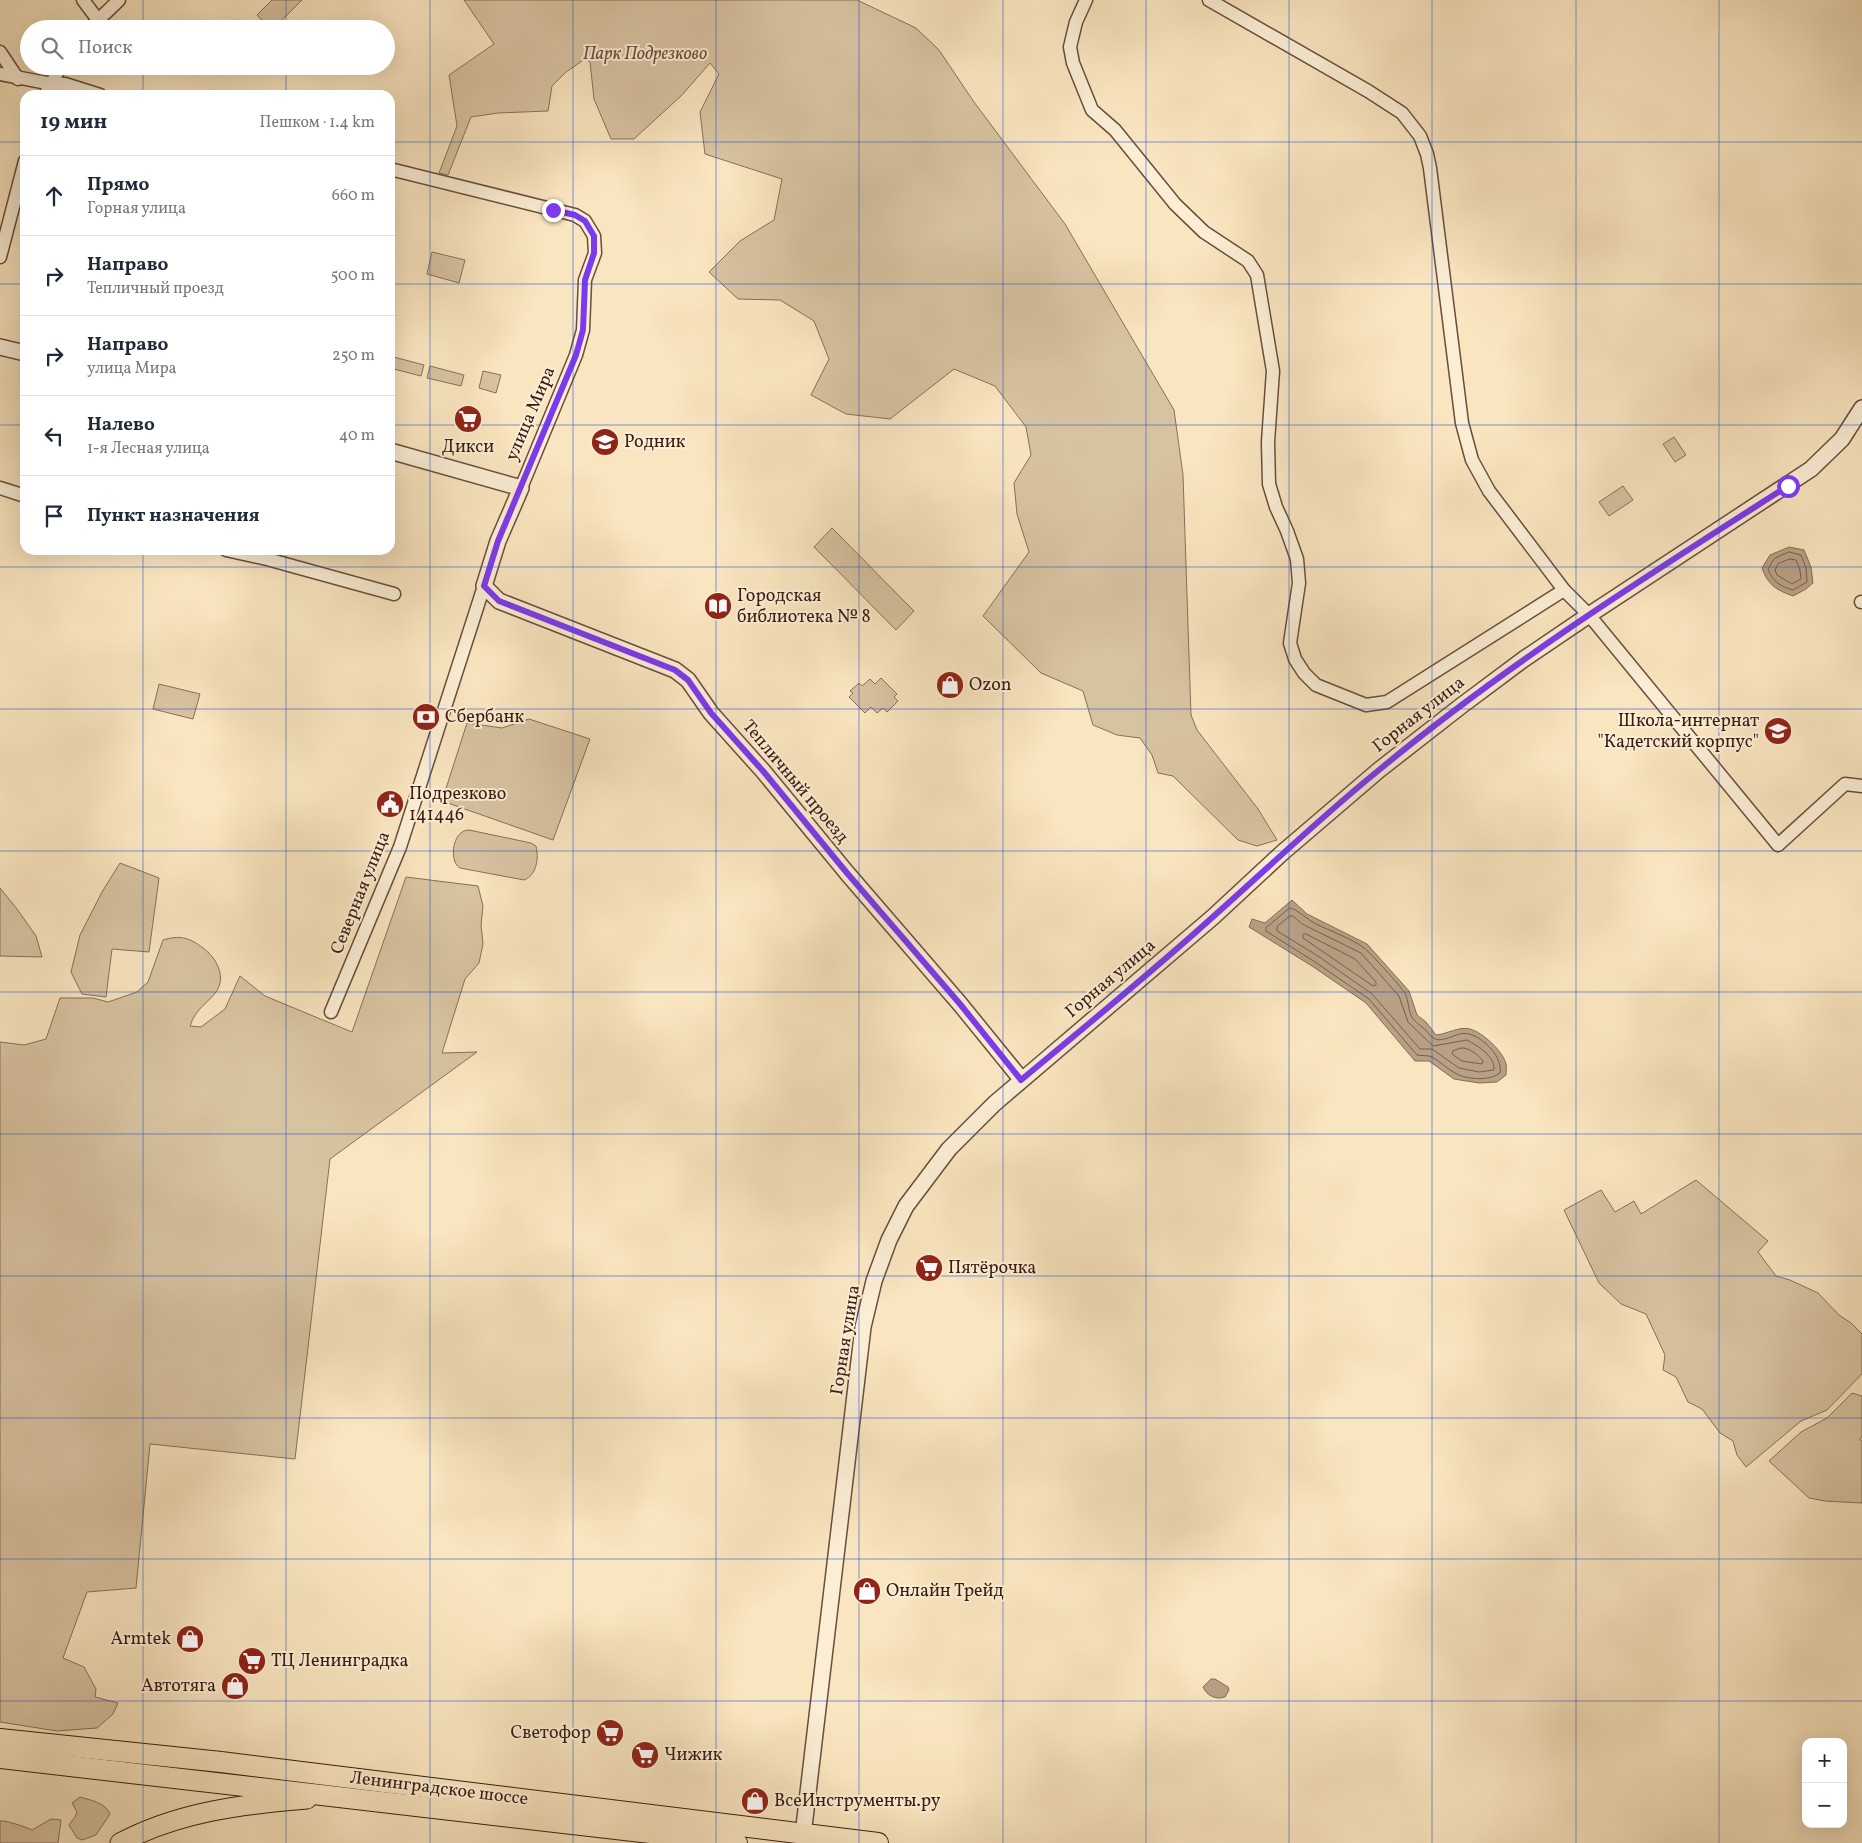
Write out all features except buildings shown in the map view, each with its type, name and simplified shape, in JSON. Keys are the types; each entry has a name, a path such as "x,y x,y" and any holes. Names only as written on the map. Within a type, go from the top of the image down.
{"highway":[{"name":"Ленинградское шоссе","path":"0,1738 737,1843"},
{"name":"Ленинградское шоссе","path":"0,1758 341,1786 878,1843"}],"main road":[{"path":"120,1843 160,1826 213,1809 274,1801 341,1786"}],"street":[{"path":"83,0 92,20"},
{"path":"98,20 119,0"},
{"path":"1086,0 1076,22 1070,47 1073,63 1092,110 1115,130 1175,204 1204,232 1248,261 1257,275 1274,371 1268,442 1269,484 1276,507 1297,558 1299,583 1290,643 1295,659 1304,673 1316,685 1366,705 1387,702 1564,590"},
{"path":"1209,0 1368,91 1402,113 1420,136 1430,168 1462,424 1472,460 1489,491 1564,590 1589,614 1778,845 1845,784 1862,786"},
{"path":"0,52 18,78"},
{"path":"0,74 52,84 65,84 84,90"},
{"path":"48,90 56,75"},
{"name":"улица Мира","path":"395,171 575,215 585,221 594,236 594,253 585,280 583,330 576,355 498,541 484,586"},
{"path":"0,257 20,180"},
{"path":"0,347 20,352"},
{"name":"Горная улица","path":"803,1835 863,1327 874,1281 892,1234 906,1206 924,1180 949,1149 994,1104 1213,917 1282,853 1379,770 1524,659 1589,614 1811,469 1842,439 1860,414"},
{"path":"395,452 521,488"},
{"path":"0,488 20,494"},
{"path":"249,555 394,594"},
{"name":"Северная улица","path":"332,1012 400,847 484,586"},
{"name":"Тепличный проезд","path":"484,586 499,601 675,670 688,680 711,713 763,771 847,873 960,1004 1021,1080"}],"green space":[{"path":"272,0 302,0 282,20 262,20 257,15"},
{"name":"Парк Подрезково","path":"464,0 857,0 916,28 939,50 974,102 1065,224 1174,410 1183,475 1191,715 1197,730 1258,809 1277,840 1257,846 1238,840 1173,776 1158,773 1152,755 1140,738 1117,735 1093,725 1083,691 1041,673 983,616 1029,552 1017,514 1014,483 1031,455 1026,427 995,386 954,369 890,419 846,414 811,395 829,359 814,321 780,300 738,299 709,272 740,241 774,220 782,179 705,154 700,112 719,74 710,63 682,95 634,139 611,139 594,99 590,62 585,59 566,72 552,86 548,111 498,113 471,117 448,175 439,173 457,126 449,75 494,44"},
{"path":"432,252 465,260 459,283 427,274"},
{"path":"395,357 424,365 421,376 395,369"},
{"path":"430,366 464,375 461,386 427,378"},
{"path":"483,371 501,375 496,393 479,388"},
{"path":"1674,437 1686,455 1675,462 1663,444"},
{"path":"1623,486 1633,500 1609,516 1599,502"},
{"path":"832,528 914,611 896,630 814,547"},
{"path":"881,678 897,694 894,697 898,701 887,712 883,708 877,713 871,707 865,713 849,697 853,693 850,691 859,683 862,686 870,679 875,684"},
{"path":"159,684 200,694 193,719 153,709"},
{"path":"529,719 590,739 553,840 442,801 467,723 502,728"},
{"path":"469,830 531,843 536,846 537,861 532,874 524,880 460,868 455,861 454,846 458,836"},
{"path":"120,863 159,878 149,952 112,949 106,997 82,994 71,972 80,935 102,892"},
{"path":"406,877 478,886 483,906 481,925 483,944 479,963 465,979 442,1053 477,1052 330,1159 295,1459 150,1444 136,1588 87,1592 63,1658 84,1667 96,1689 95,1697 118,1703 113,1714 97,1728 57,1731 0,1722 0,1042 24,1045 46,1039 60,998 93,998 108,1002 137,992 148,982 163,940 179,937 193,941 208,952 216,962 220,974 219,986 216,992 198,1011 190,1026 201,1027 225,1009 240,976 265,996 352,1032"},
{"path":"0,888 36,936 42,957 0,956"},
{"path":"1696,1180 1768,1241 1758,1252 1776,1276 1790,1280 1818,1293 1839,1315 1862,1334 1862,1374 1827,1410 1801,1421 1746,1467 1737,1455 1733,1441 1720,1433 1702,1409 1688,1402 1676,1377 1663,1370 1665,1355 1646,1314 1621,1304 1599,1283 1564,1210 1601,1190 1615,1212 1634,1201 1641,1214"},
{"path":"1852,1393 1862,1396 1862,1436 1860,1440 1862,1441 1862,1503 1809,1498 1769,1461 1801,1432 1827,1418"},
{"path":"80,1797 105,1807 110,1814 96,1835 82,1840 77,1838 69,1825 77,1812 72,1803"},
{"path":"51,1819 61,1820 58,1843 0,1843 0,1821 32,1830"}],"water":[{"path":"1789,547 1804,550 1811,567 1813,583 1793,596 1773,586 1762,568 1770,555"},
{"path":"1292,900 1307,914 1367,944 1409,991 1417,1015 1426,1022 1436,1035 1466,1028 1486,1038 1501,1053 1506,1065 1506,1075 1497,1082 1479,1083 1454,1079 1429,1061 1415,1061 1366,1003 1312,966 1249,927 1252,919 1265,923"},
{"path":"1211,1679 1215,1679 1228,1687 1229,1690 1225,1697 1215,1698 1205,1690 1203,1687"}],"place":[{"name":"Дикси","path":"468,419"},
{"name":"Родник","path":"605,442"},
{"name":"Городская библиотека № 8","path":"718,606"},
{"name":"Ozon","path":"950,685"},
{"name":"Сбербанк","path":"426,717"},
{"name":"Школа-интернат \"Кадетский корпус\"","path":"1778,731"},
{"name":"Подрезково 141446","path":"390,804"},
{"name":"Пятёрочка","path":"929,1268"},
{"name":"Онлайн Трейд","path":"867,1591"},
{"name":"Armtek","path":"190,1639"},
{"name":"ТЦ Ленинградка","path":"252,1661"},
{"name":"Автотяга","path":"235,1686"},
{"name":"Светофор","path":"610,1733"},
{"name":"Чижик","path":"645,1755"},
{"name":"ВсеИнструменты.ру","path":"755,1801"}],"route":[{"path":"553,210 575,215 585,221 594,236 594,253 585,280 583,330 576,355 498,541 484,586 499,601 675,670 688,680 711,713 763,771 847,873 960,1004 1021,1080 1213,917 1282,853 1379,770 1461,706 1589,614 1788,486"}]}
